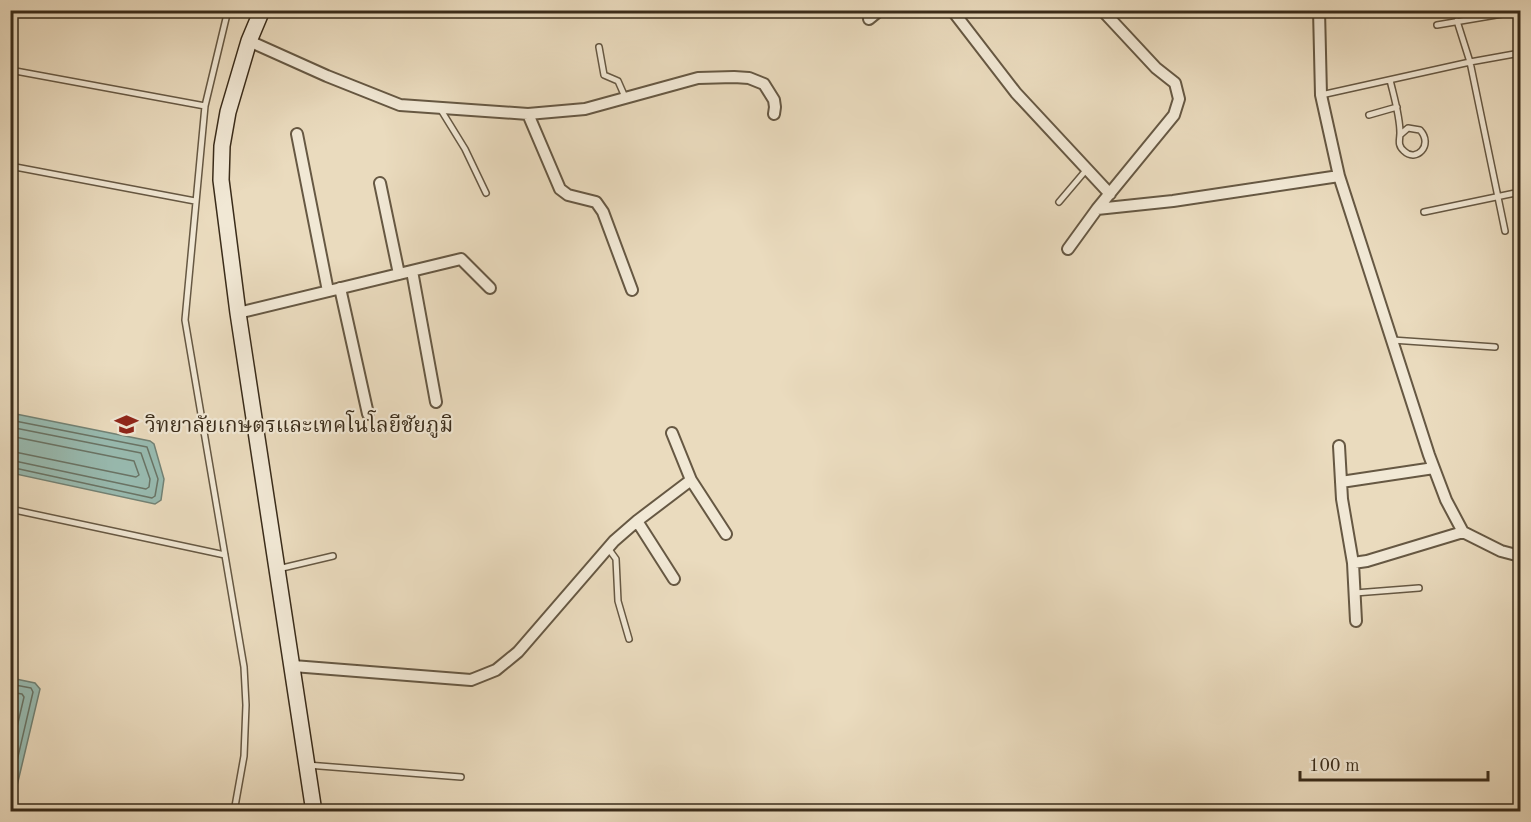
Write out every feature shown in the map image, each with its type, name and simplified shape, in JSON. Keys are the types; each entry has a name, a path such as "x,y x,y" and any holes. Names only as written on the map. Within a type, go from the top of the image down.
{"street":[{"path":"262,10 249,41 228,112 221,160 223,202 314,812"},
{"path":"869,19 880,10"},
{"path":"952,10 1016,93 1110,194"},
{"path":"1068,249 1097,209 1174,115 1179,92 1175,83 1156,68 1102,10"},
{"path":"1319,10 1321,95 1340,176 1434,468 1446,500 1463,532 1501,551 1521,556"},
{"path":"249,41 400,105 528,114 585,109 698,78 749,78 764,84 770,91 775,107 774,114"},
{"path":"528,114 560,189 568,195 596,201 603,212 632,290"},
{"path":"297,134 328,291"},
{"path":"1097,209 1173,201 1340,176"},
{"path":"380,183 399,274"},
{"path":"238,313 461,259 490,288"},
{"path":"412,271 436,402"},
{"path":"340,288 368,414"},
{"path":"672,433 691,480 726,534"},
{"path":"1339,446 1342,499 1353,563 1356,621"},
{"path":"1341,482 1434,468"},
{"path":"293,666 471,680 496,670 518,652 608,548 637,521 691,480"},
{"path":"637,521 674,579"},
{"path":"1353,563 1367,561 1463,532"}],"lane":[{"path":"228,10 205,106 185,320 244,668 246,705 244,756 234,812"},
{"path":"1437,25 1521,11"},
{"path":"1457,21 1470,62 1505,231"},
{"path":"599,47 604,75 618,81 626,99"},
{"path":"1321,95 1521,53"},
{"path":"10,69 205,106"},
{"path":"1390,80 1401,135 1399,142 1404,152 1413,154 1424,149 1426,140 1420,130 1408,128 1401,135"},
{"path":"440,108 465,149 486,193"},
{"path":"1369,115 1397,108"},
{"path":"10,166 195,201"},
{"path":"1059,201 1087,169"},
{"path":"1424,212 1521,192"},
{"path":"1391,339 1495,347"},
{"path":"10,509 225,555"},
{"path":"608,548 616,559 618,601 629,639"},
{"path":"276,569 333,556"},
{"path":"1354,593 1419,588"},
{"path":"307,765 461,777"}],"water":[{"path":"11,413 150,441 154,444 164,479 161,500 155,504 11,473"},
{"path":"11,678 35,683 40,689 11,811"}],"place":[{"name":"วิทยาลัยเกษตรและเทคโนโลยีชัยภูมิ","path":"127,425"}]}
